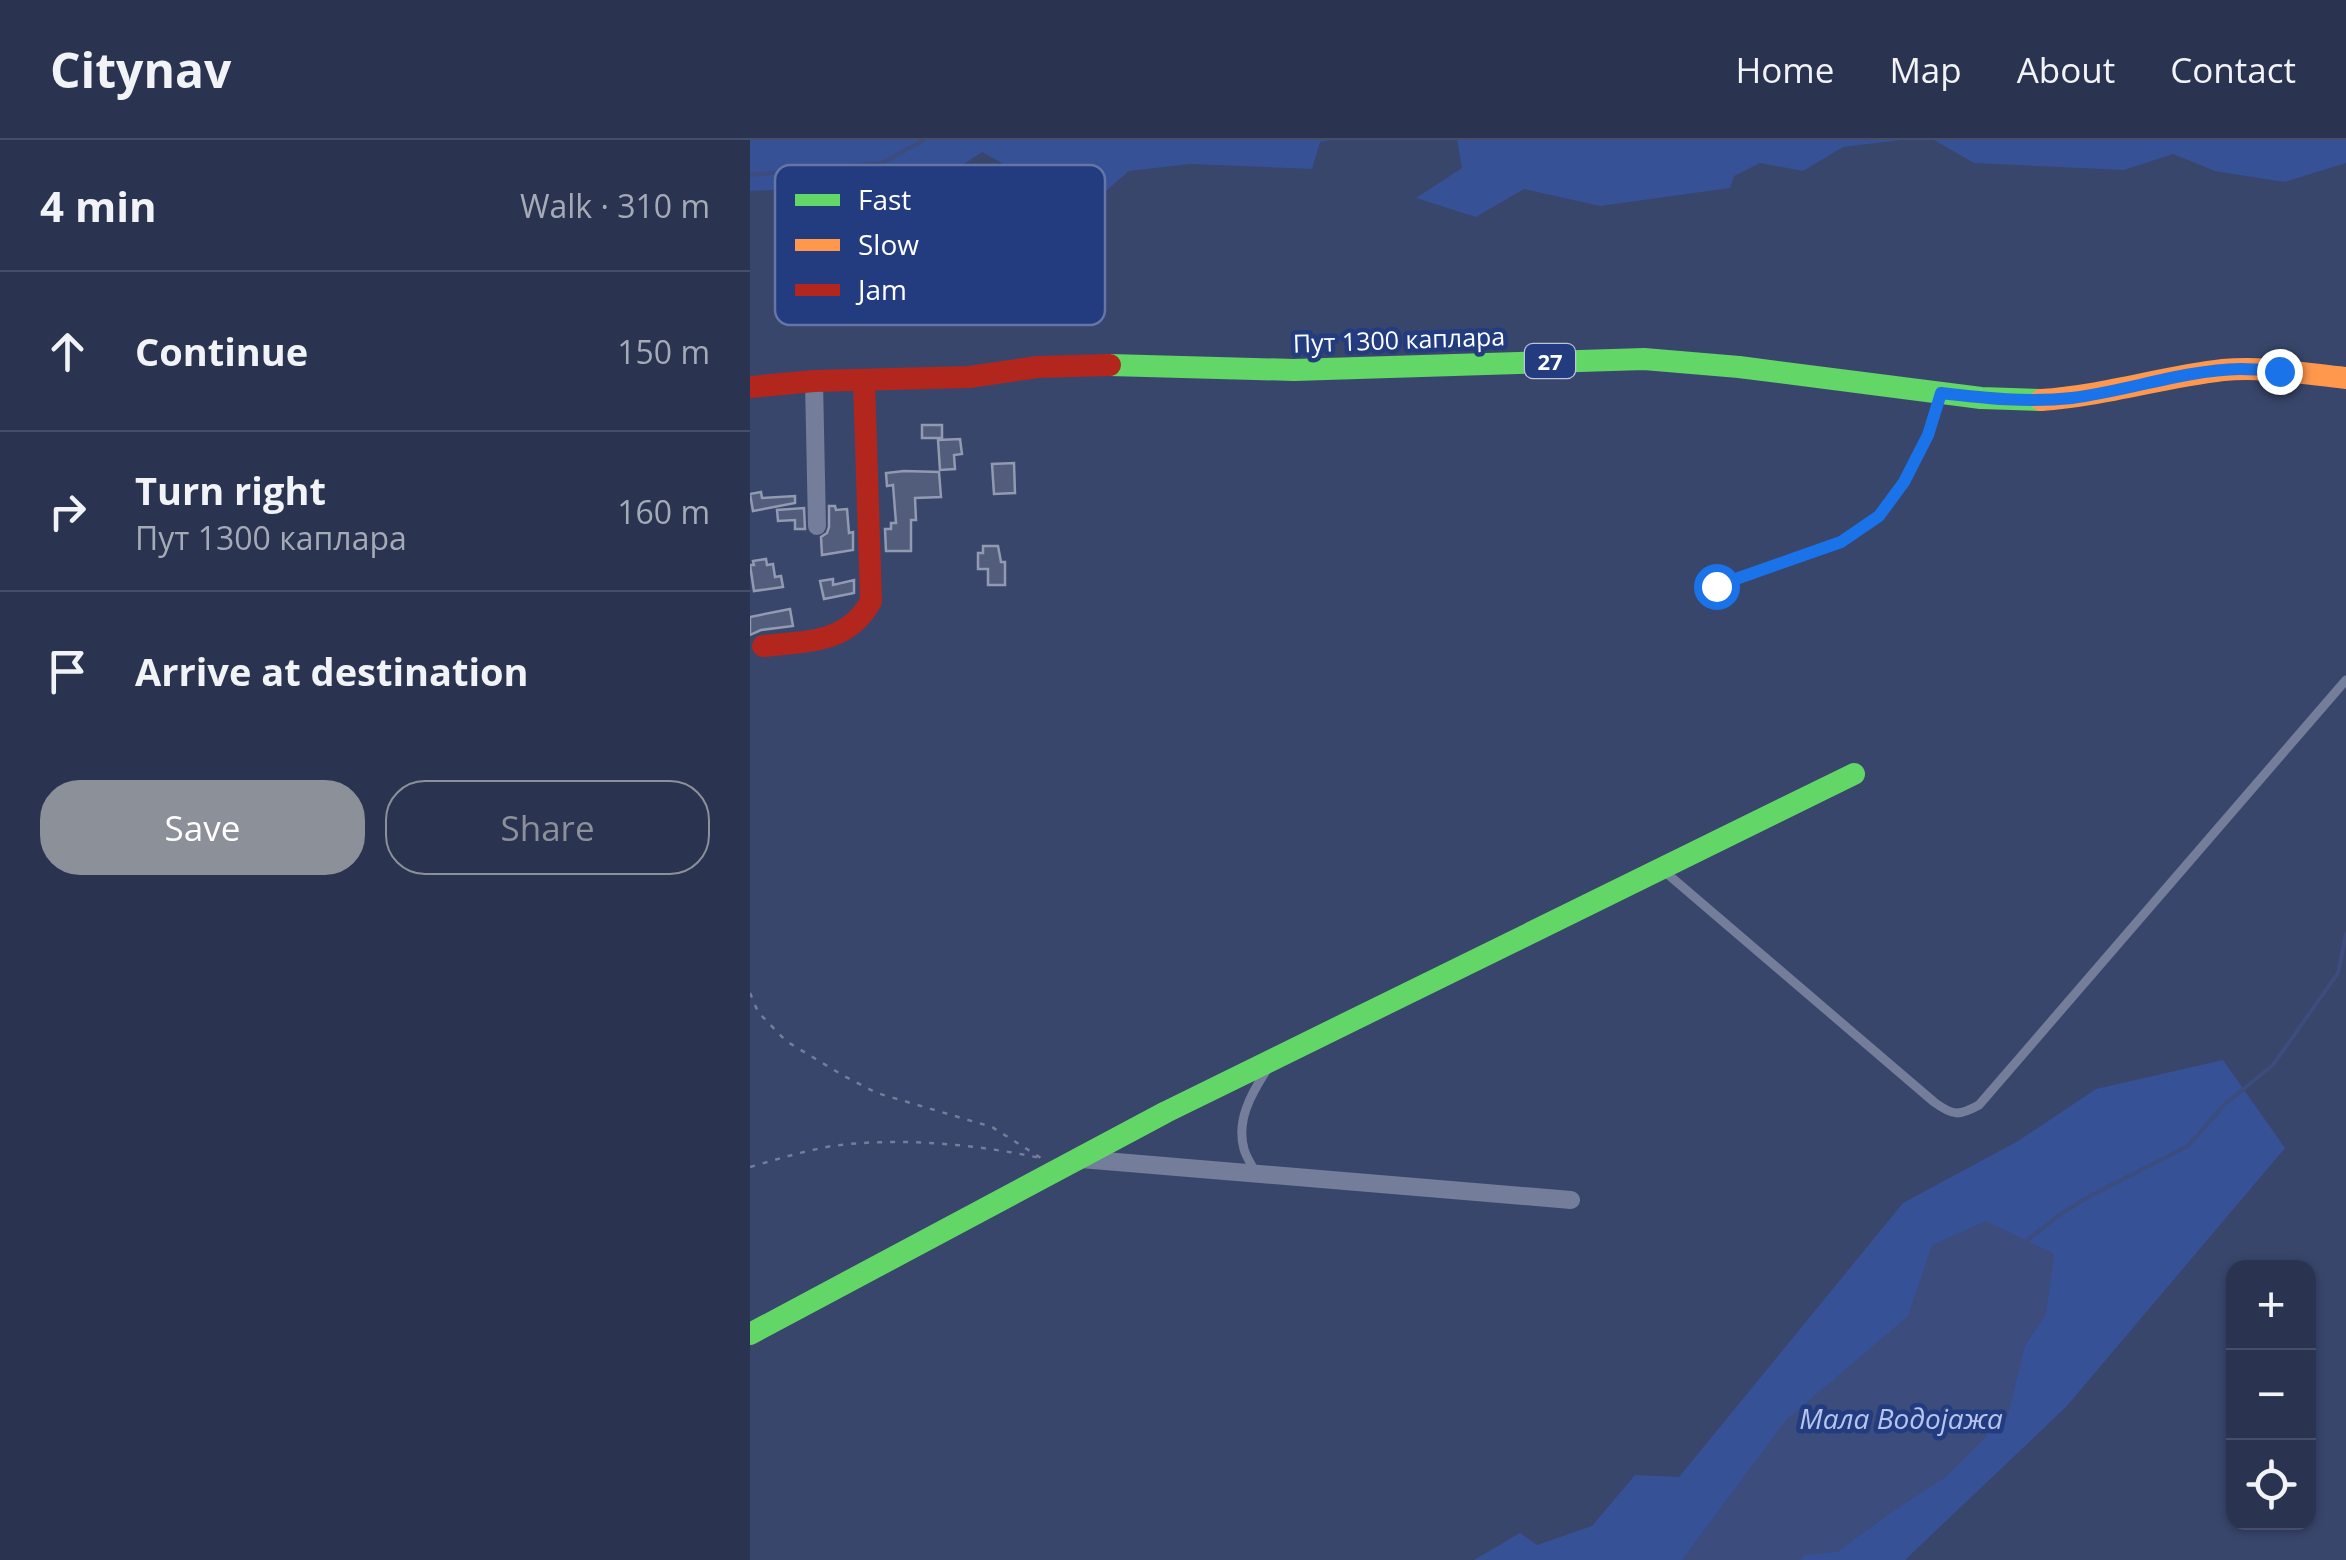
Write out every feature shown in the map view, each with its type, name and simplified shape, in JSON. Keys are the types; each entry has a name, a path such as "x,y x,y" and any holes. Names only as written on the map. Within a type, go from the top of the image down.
{"main road":[{"name":"Пут 1300 каплара","path":"750,387 814,381 969,378 1088,364 1326,370 1627,358 1683,361 2001,400 2071,398 2222,370 2346,378"},
{"path":"764,646 837,633 859,620 870,602 864,380"},
{"path":"750,1334 1050,1164 1081,1159 1276,1057 1854,774"}],"street":[{"path":"814,381 817,526"},
{"path":"1081,1159 1571,1200"}],"lane":[{"path":"1716,586 1841,542 1879,516 1912,467 1928,435 1941,393"},
{"path":"1662,869 1934,1102 1959,1114 1980,1106 2346,680"},
{"path":"1256,1175 1244,1149 1242,1119 1253,1090 1276,1057"}],"path":[{"path":"750,993 758,1012 786,1040 844,1076 877,1093 992,1127 1050,1164"},
{"path":"750,1167 791,1154 873,1142 948,1145 1050,1164"}],"shaded area":[{"path":"750,140 1329,140 1320,142 1312,169 1190,164 1129,171 1105,192 1105,165 1005,165 982,152 962,165 775,165 775,190 750,191"},
{"path":"1457,140 1901,140 1843,147 1803,171 1760,163 1734,176 1730,188 1600,206 1524,189 1476,217 1416,198 1462,168"},
{"path":"1934,140 2346,140 2346,163 2284,182 2215,171 2173,154 2124,170 1974,163"},
{"path":"2223,1060 2285,1148 2066,1407 1905,1560 1474,1560 1520,1533 1537,1545 1592,1526 1635,1475 1679,1477 1903,1203 2018,1141 2096,1089"}],"water":[{"name":"Мала Водојажа","path":"1986,1221 2054,1254 2046,1314 2025,1346 2008,1415 1947,1476 1837,1552 1805,1555 1800,1560 1682,1560 1786,1420 1908,1316 1932,1245"}],"building":[{"path":"922,425 942,425 942,438 922,438"},
{"path":"960,439 962,454 954,455 955,469 940,470 938,440"},
{"path":"1014,463 1015,493 994,494 992,464"},
{"path":"939,472 941,497 915,498 911,551 886,551 885,529 896,523 893,485 887,486 886,473"},
{"path":"761,492 762,498 795,496 795,503 753,511 750,494"},
{"path":"829,506 847,509 853,550 822,555 821,537 829,527"},
{"path":"804,508 805,529 795,529 795,520 778,521 777,510"},
{"path":"983,546 998,546 1001,562 1005,562 1005,585 988,585 988,569 978,569 978,553 983,553"},
{"path":"766,559 767,565 773,564 775,577 781,576 783,587 754,591 750,565"},
{"path":"833,579 833,585 854,580 854,593 824,599 820,581"},
{"path":"790,609 793,626 750,635 750,617"}],"waterway":[{"path":"860,165 882,163 924,140"},
{"path":"750,175 775,173"},
{"path":"2025,1242 2090,1196 2188,1146 2225,1104 2273,1065 2338,973 2346,934"}],"traffic: fast":[{"path":"1110,365 1294,370 1644,359 1981,398 2041,400"},
{"path":"750,1334 1166,1112 1854,774"}],"traffic: slow":[{"path":"2041,400 2223,370 2346,378"}],"traffic: jam":[{"path":"750,387 814,381 969,377 1037,367 1110,365"},
{"path":"763,646 810,641 838,633 862,615 871,601 864,381"}],"route":[{"path":"1716,586 1841,542 1879,516 1904,482 1928,435 1941,393 2001,400 2051,400 2222,370 2279,371"}]}
